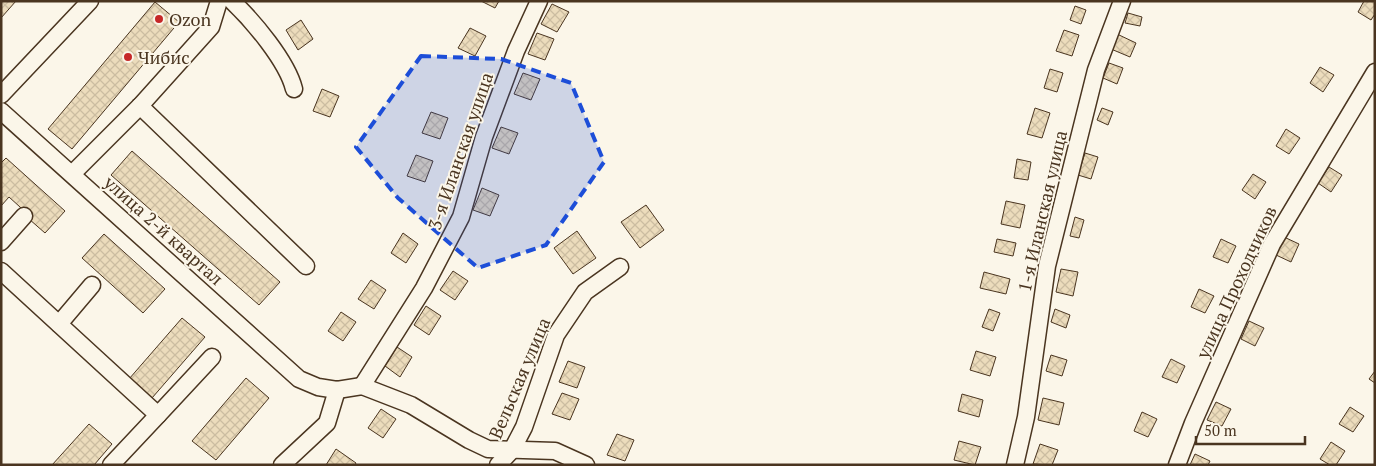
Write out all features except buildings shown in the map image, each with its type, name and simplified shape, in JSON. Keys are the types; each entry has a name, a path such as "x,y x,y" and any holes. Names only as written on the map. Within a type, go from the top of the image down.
{"street":[{"path":"1,95 90,1"},
{"path":"72,174 140,106 211,27 219,1"},
{"path":"232,1 283,61 291,76 294,89"},
{"name":"3-я Иланская улица","path":"362,386 424,288 462,218 484,137 516,51 539,1"},
{"name":"1-я Иланская улица","path":"1015,465 1026,417 1047,266 1096,70 1122,1"},
{"name":"улица Проходчиков","path":"1177,465 1193,423 1272,244 1375,72"},
{"path":"140,106 306,266"},
{"name":"улица 2-й квартал","path":"1,111 299,378 318,387 338,390"},
{"path":"1,242 24,216"},
{"name":"Вельская улица","path":"498,465 512,450 524,427 556,335 585,292 620,267"},
{"path":"1,271 158,415"},
{"path":"59,324 92,285"},
{"path":"112,465 212,357"},
{"path":"282,465 327,423 338,390 362,386 411,404 469,440 488,449 555,452 586,465"}],"highlighted area":[{"path":"421,56 501,59 571,83 604,162 546,245 478,268 398,198 356,147"}],"place":[{"name":"Ozon","path":"159,19"},
{"name":"Чибис","path":"128,57"}]}
